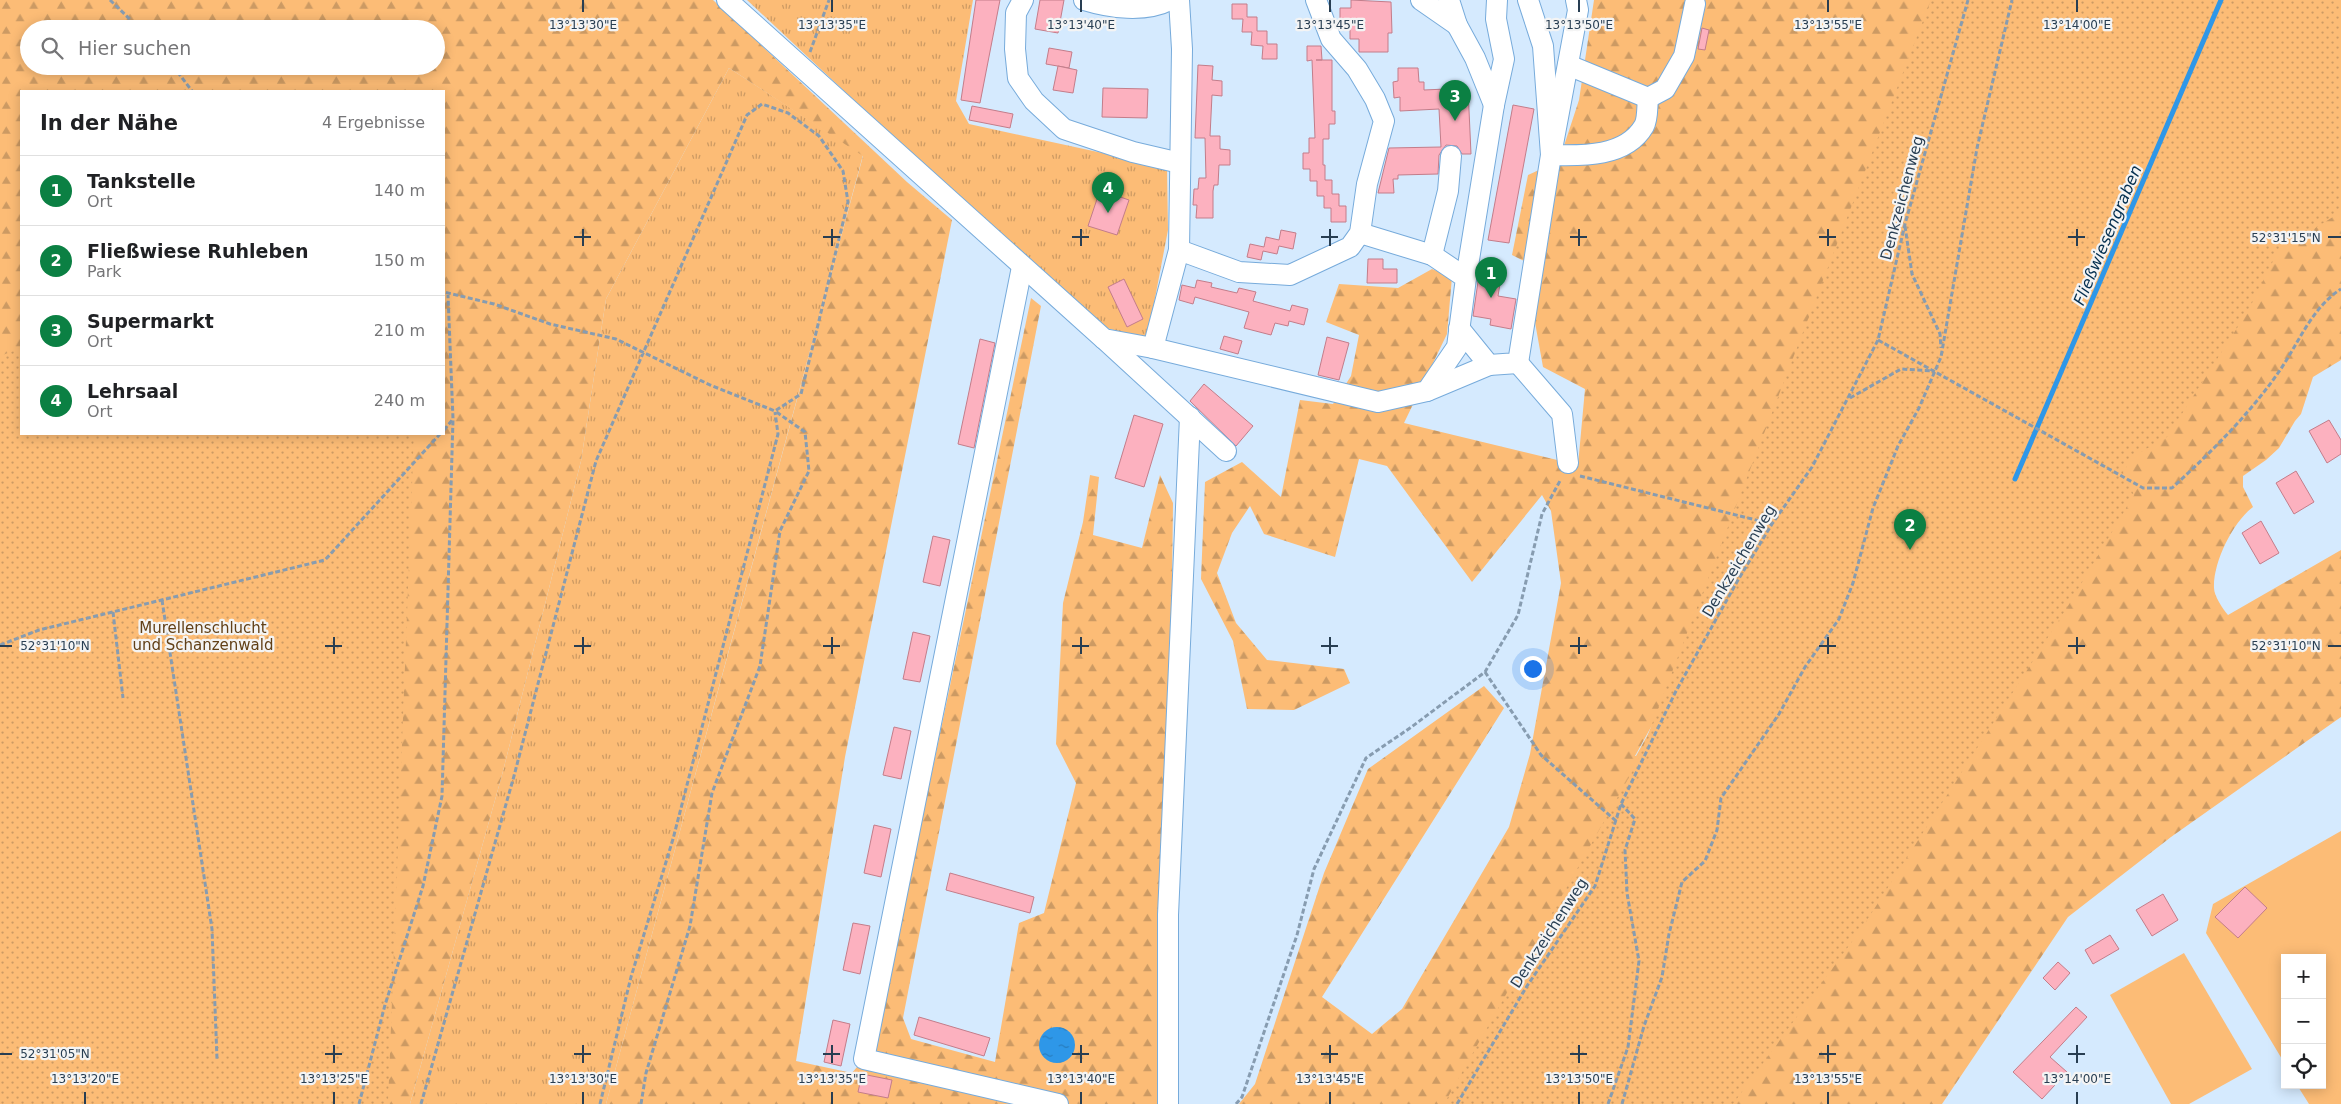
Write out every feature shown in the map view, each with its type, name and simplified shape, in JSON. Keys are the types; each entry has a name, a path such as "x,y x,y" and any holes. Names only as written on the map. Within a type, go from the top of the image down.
{"lane":[{"path":"727,0 803,71 1226,450"},
{"path":"1023,0 1016,13 1015,48 1018,78 1034,101 1064,129 1133,152 1180,163"},
{"path":"1084,0 1110,6 1146,8 1170,0"},
{"path":"1153,348 1178,250 1182,49 1179,0"},
{"path":"1178,250 1239,272 1290,275 1350,247 1360,233 1367,184 1384,121 1375,99 1357,68 1331,39 1316,0"},
{"path":"1421,0 1457,25"},
{"path":"1449,0 1457,25 1475,58 1494,105"},
{"path":"1427,391 1457,346 1494,105 1504,59 1496,18 1497,0"},
{"path":"1569,470 1562,414 1518,363 1551,155 1578,10 1576,0"},
{"path":"1529,2 1543,46 1551,155"},
{"path":"1568,65 1648,98 1666,89 1684,56 1694,4"},
{"path":"1551,155 1587,156 1613,150 1635,136 1646,124 1648,98"},
{"path":"1432,255 1448,191 1451,156"},
{"path":"1360,233 1432,255 1466,278"},
{"path":"1022,268 864,1059 1058,1104"},
{"path":"1459,328 1489,365"},
{"path":"1104,340 1153,348 1378,402 1427,391 1489,365 1518,363"},
{"path":"1168,1104 1168,916 1190,417"}],"path":[{"path":"110,0 131,20"},
{"path":"803,71 829,0"},
{"name":"Denkzeichenweg","path":"1457,1104 1527,986 1595,886 1621,804 1676,691 1738,580 1772,524 1812,467 1850,398 1878,340 1905,224 1962,28 1968,0"},
{"path":"1622,1104 1644,1026 1662,977 1668,934 1682,882 1705,860 1718,830 1721,798 1780,714 1805,668 1839,619 1853,583 1873,508 1898,446 1919,408 1941,356 1977,148 2012,0"},
{"path":"180,75 191,90"},
{"path":"420,1104 514,776 596,461 747,115 762,104 788,113 819,136 843,171 848,202 801,394 775,412"},
{"path":"1905,224 1912,274 1940,334 1941,356"},
{"path":"1878,340 2143,488 2172,488 2216,447 2277,374 2322,304 2341,289"},
{"path":"359,1104 385,1005 423,886 442,796 453,419 446,294 494,304 550,324 616,339 710,385 775,412 806,432 809,471 780,531 760,666 712,793 690,926 646,1073 641,1104"},
{"path":"1850,398 1901,370 1935,371"},
{"path":"600,1104 631,977 673,839 778,434 775,412"},
{"path":"445,429 453,419"},
{"path":"0,645 39,630 325,560 439,435"},
{"path":"1236,1104 1242,1097 1297,936 1314,869 1366,758 1485,672 1518,615 1542,514 1569,470 1772,524"},
{"path":"162,600 212,929 216,1059"},
{"path":"114,612 123,698"},
{"path":"1485,672 1541,755 1616,821"},
{"path":"1608,1104 1628,1047 1640,961 1627,893 1625,859 1625,850 1635,819 1621,804"}],"green space":[{"path":"0,0 713,0 907,182 952,220 845,757 796,1061 852,1073 875,1045 1031,298 1041,306 903,1018 911,1039 995,1062 1019,923 1044,913 1076,783 1056,744 1063,603 1083,522 1090,475 1099,477 1093,535 1142,548 1160,475 1173,503 1170,751 1161,1104 606,1104 863,156 729,68 606,299 581,461 502,775 410,1104 0,1104"},
{"path":"747,0 973,0 956,101 969,124 1167,167 1168,230 1147,340 1107,328 907,150"},
{"path":"1594,0 2341,0 2341,360 2313,377 2301,414 2279,448 2243,476 2243,487 2253,507 2238,522 2226,543 2217,566 2214,591 2221,606 2228,615 2341,550 2341,717 2171,837 2068,917 1942,1104 1239,1104 1255,1084 1324,873 1368,769 1484,686 1504,708 1322,997 1372,1034 1402,1009 1509,827 1530,754 1561,583 1551,511 1542,495 1472,582 1387,466 1359,459 1335,557 1264,534 1250,506 1232,533 1217,573 1236,623 1267,660 1344,669 1350,683 1294,710 1247,709 1233,641 1201,579 1205,482 1242,462 1281,497 1300,400 1333,404 1351,376 1359,335 1326,322 1339,284 1398,288 1432,269 1452,277 1447,334 1404,423 1578,465 1585,389 1543,367 1524,261 1512,255 1528,175 1559,161 1579,100","holes":["1814,433 1636,756 1635,756"]},
{"path":"1931,0 2341,0 2341,212 2278,251 2248,311 2167,437 2134,456 2123,472 2134,495 2068,606 1862,928 1733,1104 1444,1104 1637,763"},
{"path":"729,68 863,155 606,1104 410,1104 502,775 581,461 606,299"},
{"name":"Murellenschlucht und Schanzenwald","path":"20,348 20,435 414,435 388,1104 0,1104 0,356"},
{"path":"2341,831 2341,1104 2309,1104 2300,1089 2326,1089 2326,954 2281,954 2281,1057 2206,933 2213,904"},
{"path":"2184,953 2252,1069 2189,1104 2171,1104 2110,995"}],"water":[{"path":"1057,1027 1070,1032 1075,1045 1070,1058 1057,1063 1044,1058 1039,1045 1044,1032"}],"building":[{"path":"976,0 1000,0 980,103 961,100"},
{"path":"1040,0 1064,0 1058,33 1035,29"},
{"path":"1351,0 1391,2 1392,33 1388,33 1388,52 1359,52 1359,39 1350,39 1350,25 1340,25 1340,8 1351,8"},
{"path":"1232,4 1247,4 1247,17 1257,17 1257,31 1267,31 1267,44 1277,44 1277,59 1262,59 1263,46 1251,45 1252,32 1242,32 1243,19 1232,19"},
{"path":"1702,28 1709,30 1705,50 1698,49"},
{"path":"1307,46 1321,46 1322,60 1332,60 1332,111 1335,111 1335,124 1329,124 1329,139 1323,139 1323,165 1325,165 1325,180 1332,180 1332,194 1339,194 1339,206 1346,206 1346,222 1331,222 1331,208 1324,208 1324,196 1317,196 1317,181 1310,181 1310,169 1303,169 1303,153 1309,153 1309,138 1315,138 1312,60 1307,61"},
{"path":"1049,48 1072,52 1069,68 1046,64"},
{"path":"1198,65 1213,66 1212,80 1222,81 1222,96 1212,95 1210,136 1220,136 1220,149 1230,150 1230,165 1219,165 1218,185 1214,185 1213,218 1196,218 1197,205 1193,205 1194,189 1198,189 1199,178 1206,178 1205,138 1195,138"},
{"path":"1058,66 1077,70 1073,93 1053,90"},
{"path":"1398,68 1418,68 1419,82 1424,82 1424,90 1468,88 1471,154 1462,154 1457,146 1446,145 1439,155 1438,174 1398,175 1398,179 1393,179 1394,193 1378,193 1389,148 1441,147 1439,109 1400,111 1400,97 1394,98 1393,82 1398,81"},
{"path":"1103,88 1148,89 1147,118 1102,117"},
{"path":"1513,105 1534,109 1509,243 1488,240"},
{"path":"972,106 1013,114 1010,128 969,120"},
{"path":"1100,190 1129,200 1117,235 1088,226"},
{"path":"1281,230 1296,233 1293,249 1279,246 1277,254 1263,251 1261,260 1247,257 1250,244 1264,247 1266,237 1279,240"},
{"path":"1368,259 1383,259 1383,269 1397,269 1397,283 1367,283"},
{"path":"1480,268 1502,272 1498,296 1516,299 1511,329 1490,325 1491,319 1473,316"},
{"path":"1124,279 1143,319 1127,327 1108,287"},
{"path":"1197,280 1212,283 1211,287 1237,293 1239,288 1256,292 1253,301 1290,311 1292,305 1308,309 1304,325 1289,321 1288,326 1275,323 1271,335 1244,328 1249,312 1195,297 1193,304 1179,300 1182,285 1195,288"},
{"path":"1224,336 1242,341 1238,354 1220,349"},
{"path":"1327,337 1349,343 1339,380 1318,375"},
{"path":"980,339 995,343 974,448 958,444"},
{"path":"1204,384 1253,426 1236,446 1190,401"},
{"path":"1134,415 1163,424 1144,487 1115,478"},
{"path":"2329,420 2341,440 2341,454 2327,463 2309,431"},
{"path":"2296,471 2314,502 2294,514 2276,483"},
{"path":"2261,521 2279,553 2260,564 2242,533"},
{"path":"933,536 950,540 940,586 923,582"},
{"path":"913,632 930,636 920,682 903,679"},
{"path":"894,727 911,731 901,779 883,775"},
{"path":"874,825 891,829 881,877 864,873"},
{"path":"950,873 1034,897 1030,913 946,890"},
{"path":"2245,887 2267,908 2238,938 2215,917"},
{"path":"2163,894 2178,920 2152,936 2136,910"},
{"path":"853,923 870,926 860,974 843,970"},
{"path":"2110,935 2119,949 2093,964 2085,950"},
{"path":"2058,962 2070,973 2055,990 2043,978"},
{"path":"2076,1007 2087,1017 2050,1057 2067,1072 2042,1099 2013,1072"},
{"path":"919,1017 990,1038 984,1056 914,1035"},
{"path":"833,1020 850,1024 841,1066 824,1062"},
{"path":"862,1074 892,1080 888,1098 858,1092"}],"waterway":[{"name":"Fließwiesengraben","path":"2015,479 2221,0"}],"place":[{"name":"Supermarkt","path":"1455,121"},
{"name":"Lehrsaal","path":"1108,213"},
{"name":"Tankstelle","path":"1491,298"},
{"name":"Fließwiese Ruhleben","path":"1910,550"}]}
